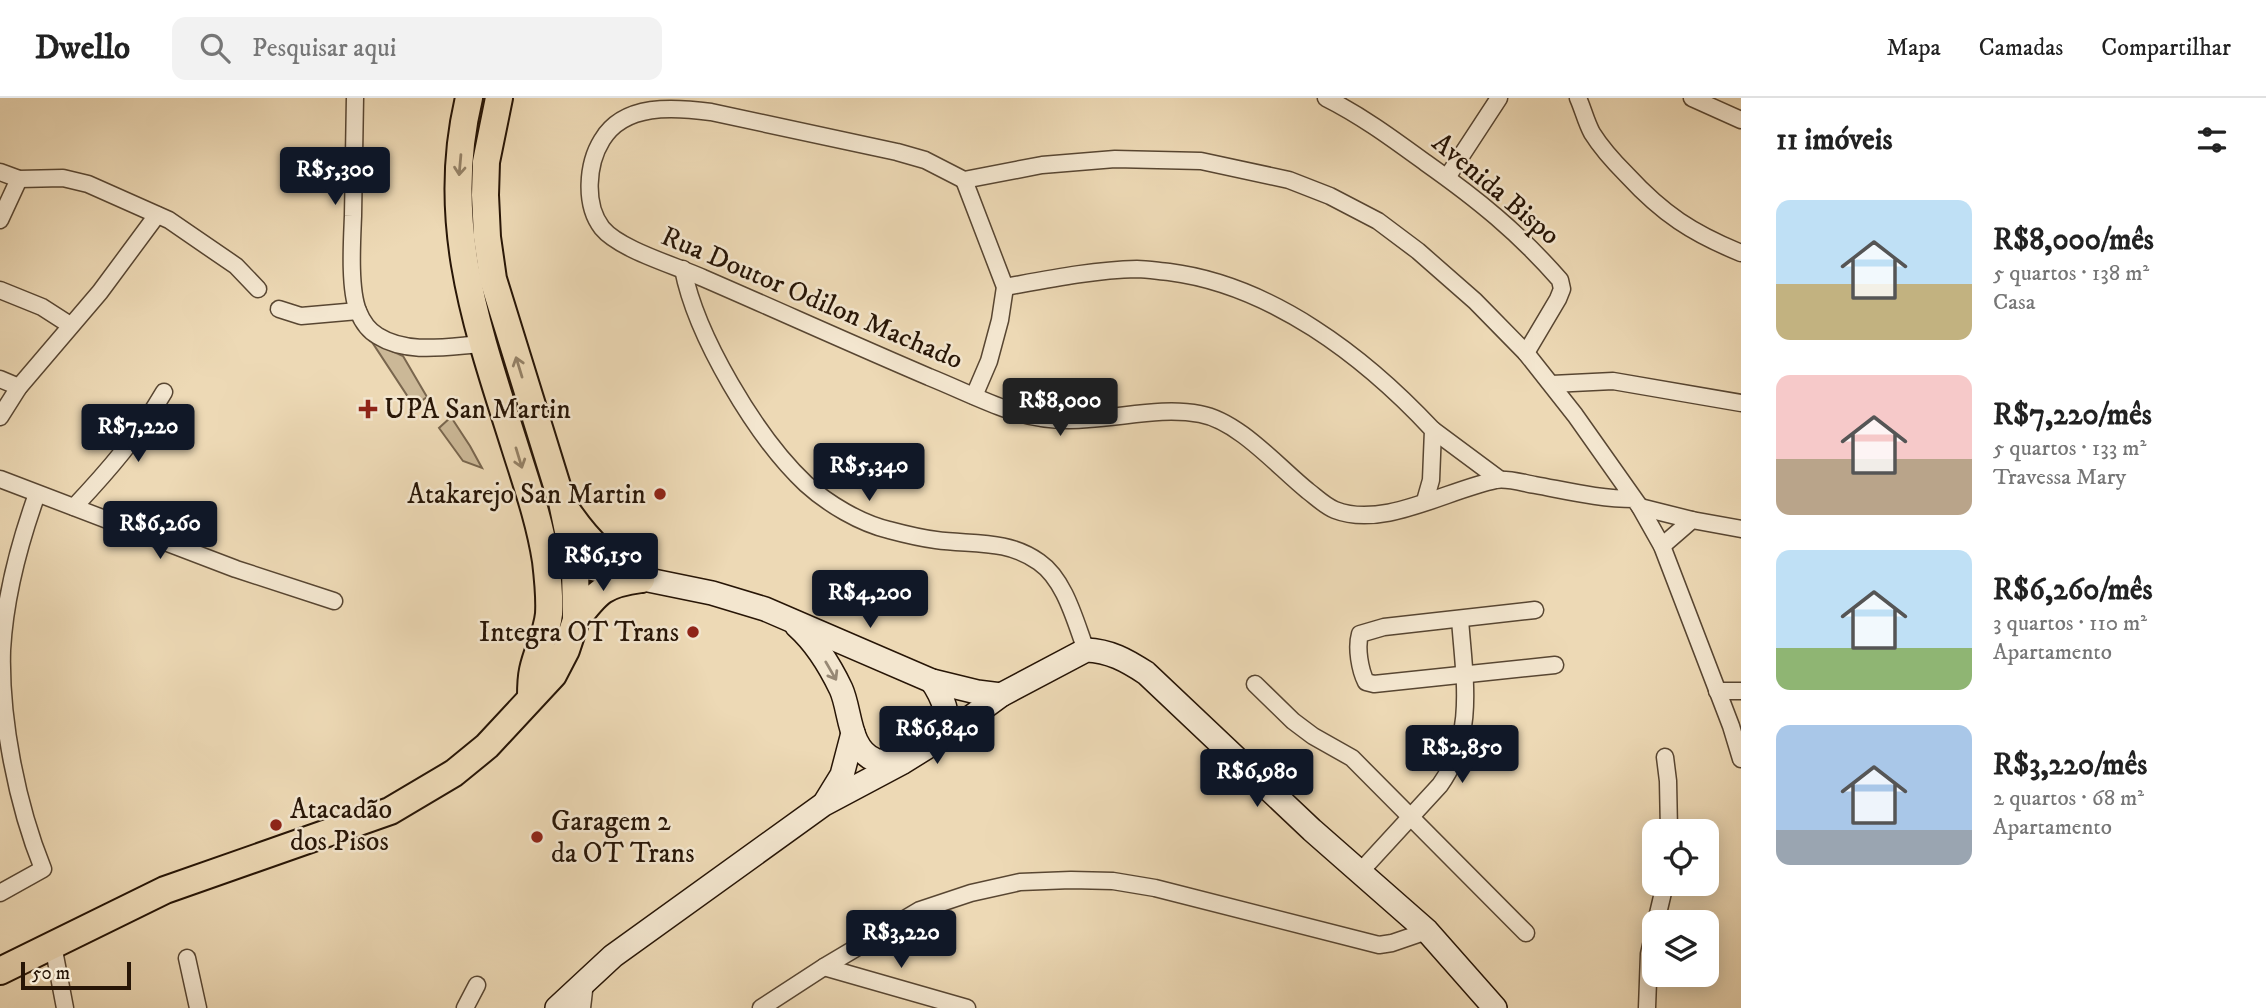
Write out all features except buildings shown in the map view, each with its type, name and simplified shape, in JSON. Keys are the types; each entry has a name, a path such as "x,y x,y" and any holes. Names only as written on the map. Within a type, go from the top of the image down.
{"main road":[{"path":"469,98 463,125 457,196 462,249 483,344 536,514 546,559 549,615 533,670 531,697"},
{"path":"499,98 486,163 487,237 496,290 562,502 575,565 576,620"},
{"path":"562,502 584,535 601,553 641,579"},
{"path":"536,514 575,565 738,600 790,619 932,681 1001,695"},
{"path":"1,968 186,882 390,811 454,773 487,746 553,675 566,650 576,620 593,597 616,582 641,579"},
{"path":"790,619 807,635 832,673 850,714 853,733 864,752 875,760 903,762"},
{"path":"557,1008 613,956 824,804 903,762 948,734 1001,695 1086,650 1119,656 1146,673 1312,830 1427,931 1495,1008"},
{"path":"932,681 943,698 948,717 948,734"},
{"path":"824,804 842,775 853,733"}],"street":[{"path":"355,98 352,252 358,311 378,337 399,345 428,347 483,344"},
{"name":"Avenida Bispo","path":"1326,98 1374,125 1448,176 1518,234 1560,280 1562,289 1558,299 1526,353"},
{"path":"1448,176 1499,98"},
{"path":"1578,98 1591,131 1604,150 1645,195 1681,224 1713,242 1741,253"},
{"path":"1692,98 1741,120"},
{"name":"Rua Doutor Odilon Machado","path":"964,180 925,160 897,152 682,108 639,113 621,120 606,132 596,149 590,193 593,211 601,228 628,247 887,360 1029,416 1086,420 1182,411 1207,415 1247,439 1331,509 1352,515 1395,512 1499,479 1637,503 1692,520 1741,529"},
{"path":"974,396 989,361 1005,287 964,180 1042,165 1115,159 1201,161 1289,180 1330,196 1378,221 1418,251 1475,301 1552,384 1637,503 1662,545 1741,759"},
{"path":"0,172 19,179 62,178 89,184 181,228 213,253 229,261 258,289"},
{"path":"0,220 19,179"},
{"path":"0,416 19,387 69,325 100,292 157,215"},
{"path":"683,269 693,305 728,379 787,466 808,486 843,510 886,530 936,540 997,544 1026,554 1041,563 1058,584 1086,650"},
{"path":"1005,287 1096,272 1139,269 1194,275 1243,290 1288,312 1330,341 1398,395 1433,430 1499,479"},
{"path":"0,290 42,307 69,325"},
{"path":"279,309 301,316 358,311"},
{"path":"0,379 19,387"},
{"path":"1552,384 1614,382 1741,402"},
{"path":"74,508 125,451 145,425 164,391"},
{"path":"1424,501 1431,480 1433,430"},
{"path":"0,479 236,569 334,601"},
{"path":"0,893 43,869 15,775 6,732 1,675 10,586 18,551 37,494"},
{"path":"1662,545 1692,520"},
{"path":"1535,610 1371,630 1360,634 1358,643 1363,676 1370,685 1555,665"},
{"path":"1360,872 1440,785 1457,756 1465,726 1460,619"},
{"path":"1255,684 1293,721 1352,758 1526,933"},
{"path":"1717,691 1741,691"},
{"path":"1665,757 1669,819"},
{"path":"761,1008 920,910 971,893 1020,883 1112,881 1155,888 1379,945 1427,931"},
{"path":"53,945 65,1008"},
{"path":"187,958 198,1008"},
{"path":"824,967 967,1008"},
{"path":"582,1008 584,982"},
{"path":"465,1008 477,985"},
{"path":"1647,987 1647,1008"}],"shaded area":[{"path":"372,342 403,356 427,397 414,406"},
{"path":"451,417 482,468 463,461 439,428"}],"place":[{"name":"UPA San Martin","path":"368,409"},
{"name":"Atakarejo San Martin","path":"660,494"},
{"name":"Integra OT Trans","path":"693,632"},
{"name":"Atacadão dos Pisos","path":"276,825"},
{"name":"Garagem 2 da OT Trans","path":"537,837"}]}
